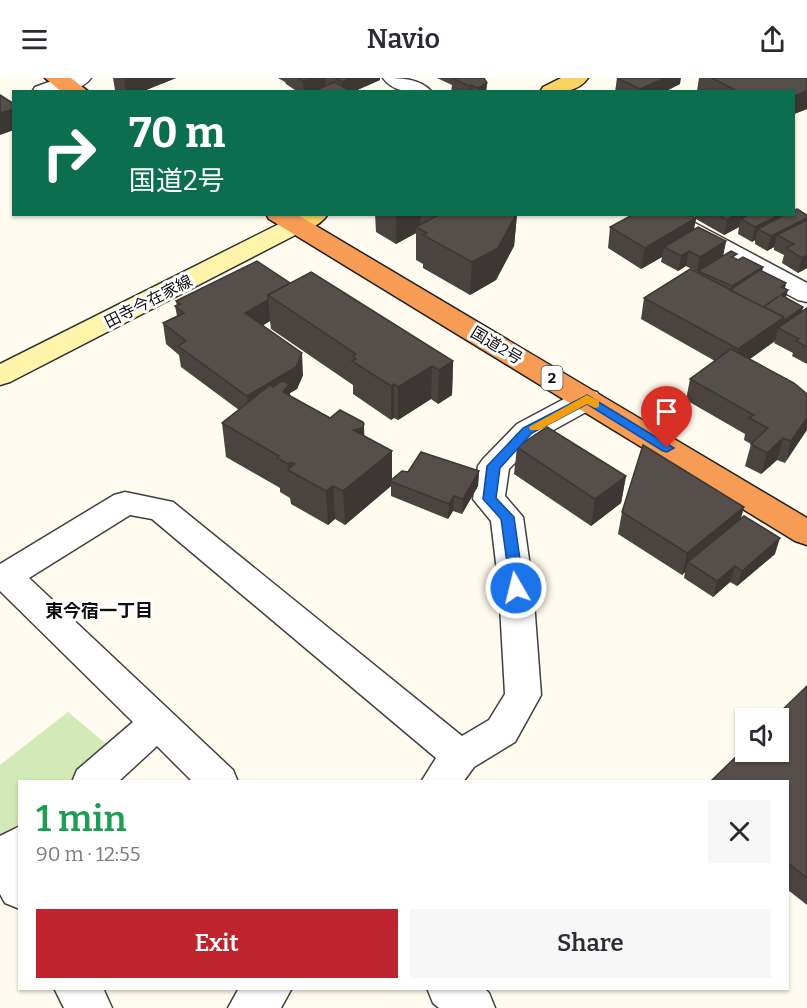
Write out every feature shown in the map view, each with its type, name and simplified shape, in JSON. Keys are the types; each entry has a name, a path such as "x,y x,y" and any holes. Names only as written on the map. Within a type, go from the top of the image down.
{"highway":[{"name":"国道2号","path":"297,218 807,533"}],"main road":[{"path":"555,90 577,78"},
{"name":"田寺今在家線","path":"0,376 297,218"}],"street":[{"path":"394,78 417,90"},
{"path":"50,90 70,83"},
{"path":"662,216 807,294"},
{"path":"217,780 6,576 125,503 162,510 450,769 502,731 523,695 516,588 507,517 489,499 494,466 528,430 587,399"},
{"path":"93,780 158,723"},
{"path":"18,846 2,860 18,888"},
{"path":"77,990 90,1008"},
{"path":"250,1008 268,990"},
{"path":"451,990 473,1008"}],"green space":[{"path":"68,712 110,747 70,780 18,780 18,825 0,841 0,765"}],"building":[{"path":"335,78 351,78 342,82"},
{"path":"452,78 484,78 487,83 478,88"},
{"path":"617,78 665,78 640,89"},
{"path":"712,78 807,78 807,91 795,96 795,90 735,90"},
{"path":"334,82 349,90 316,90"},
{"path":"0,95 12,103 12,110 0,113"},
{"path":"797,209 807,215 807,218 771,236 758,229 782,216 795,216"},
{"path":"436,216 515,216 498,248 472,262 423,235 427,233 416,227"},
{"path":"630,216 692,216 696,218 645,248 610,227"},
{"path":"720,216 734,216 727,220"},
{"path":"746,216 777,216 755,227 741,219"},
{"path":"807,220 807,255 802,258 786,248 794,244 777,235"},
{"path":"698,227 726,241 700,257 689,251 681,256 664,247"},
{"path":"731,251 737,254 732,257 738,260 743,257 763,267 732,286 698,271"},
{"path":"257,261 290,283 268,295 268,300 245,313 302,353 296,367 247,396 178,346 186,341 163,323 184,313 175,306 180,304 176,301"},
{"path":"690,269 784,317 738,349 644,298"},
{"path":"760,270 786,283 781,287 788,290 781,295 803,307 783,321 784,317 764,307 779,296 763,307 730,290"},
{"path":"311,272 453,361 439,370 432,366 398,387 394,384 391,386 352,361 356,359 353,356 356,354 268,295"},
{"path":"807,308 807,347 796,341 799,339 778,328"},
{"path":"731,349 794,383 807,394 807,418 791,441 783,438 767,453 751,444 768,428 749,418 754,415 690,379"},
{"path":"282,381 289,384 283,392 330,418 340,410 363,422 362,428 353,430 392,451 343,491 333,486 326,491 288,470 295,464 291,462 288,464 277,458 279,456 222,423 270,385 273,387"},
{"path":"547,427 626,476 595,499 517,447"},
{"path":"643,445 744,507 687,553 622,512"},
{"path":"421,452 479,471 463,499 454,496 449,504 390,481 402,471 408,472"},
{"path":"744,516 780,538 742,571 735,566 717,581 688,562"},
{"path":"807,686 807,878 789,864 789,780 712,780 735,758 735,762 789,762 789,708 784,708"}],"slow traffic":[{"path":"535,427 587,399 595,404"}],"district":[{"name":"東今宿一丁目","path":"99,611"}],"route":[{"path":"516,588 507,517 489,499 494,466 528,430 587,399 667,448"}]}
